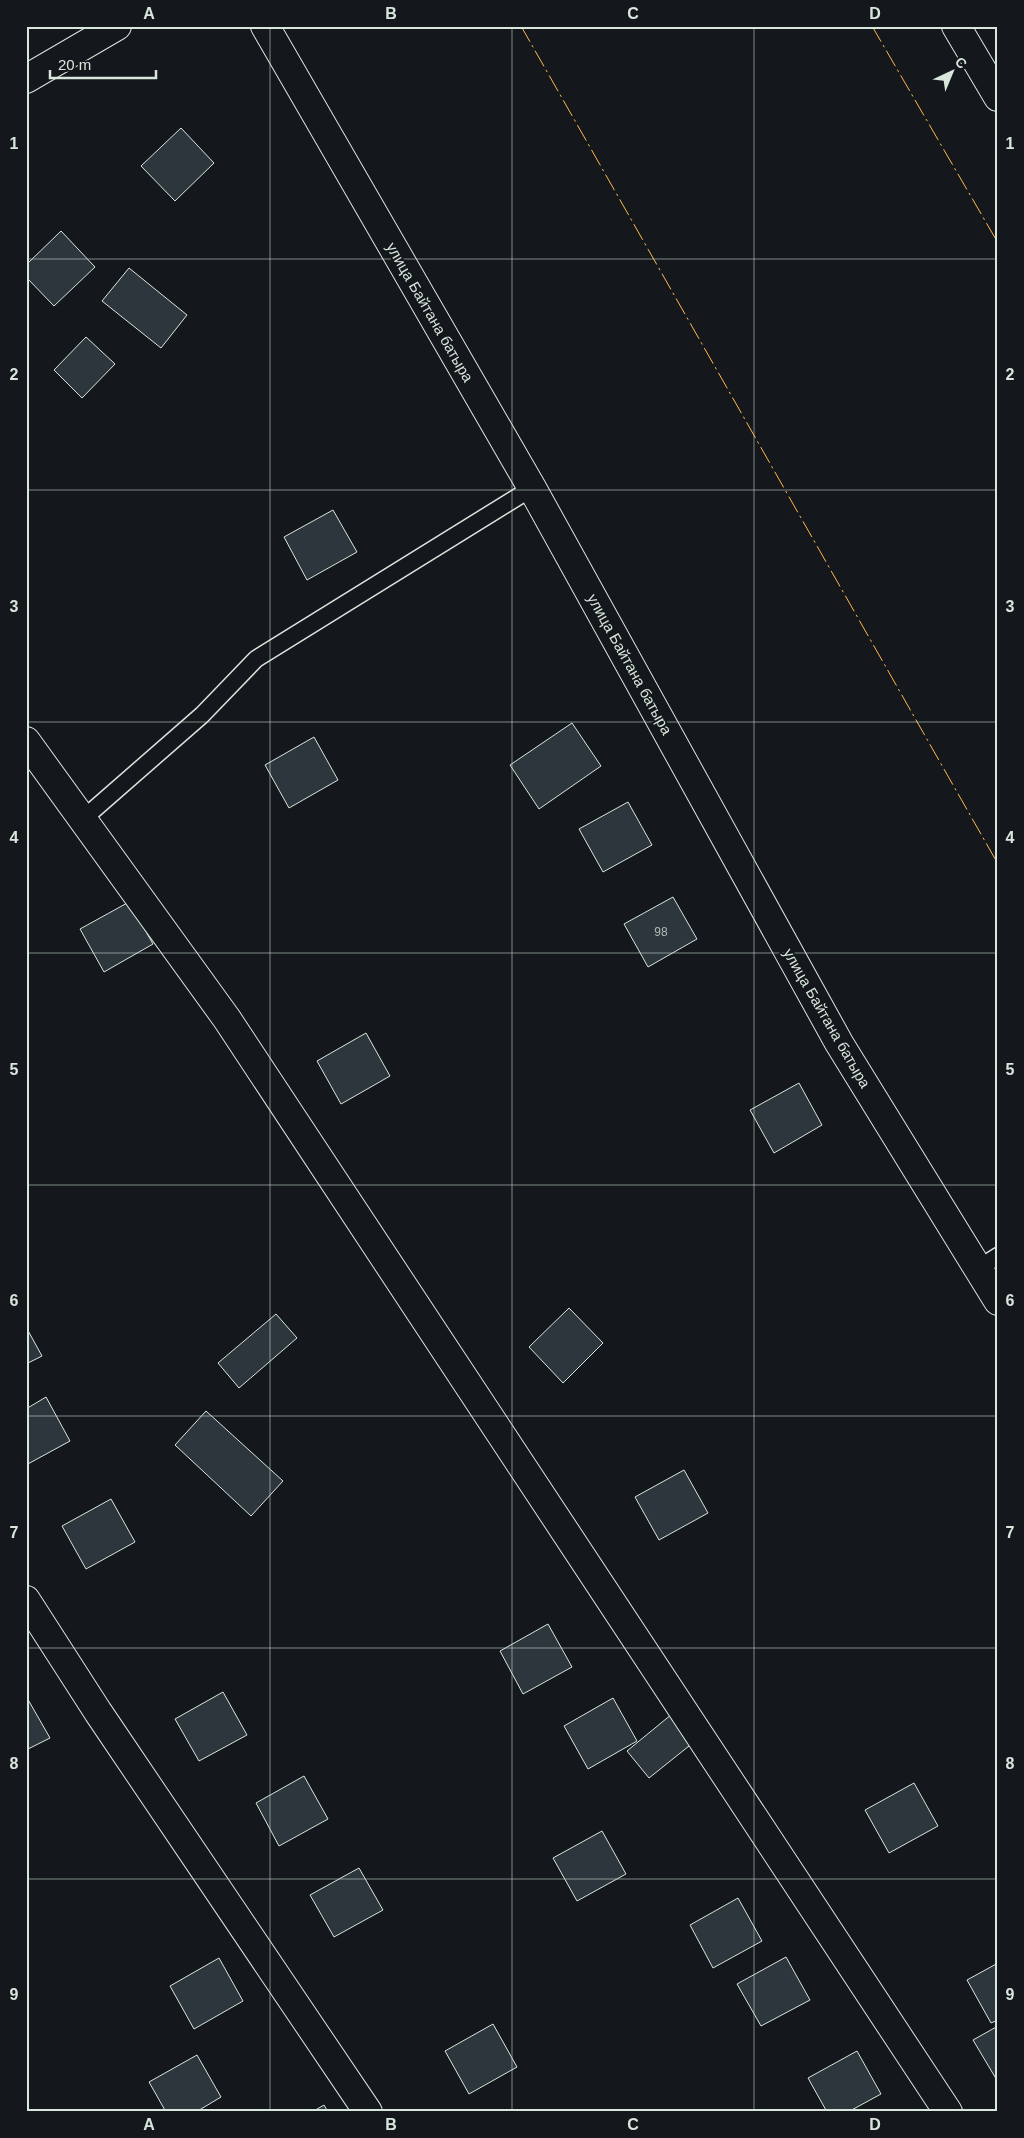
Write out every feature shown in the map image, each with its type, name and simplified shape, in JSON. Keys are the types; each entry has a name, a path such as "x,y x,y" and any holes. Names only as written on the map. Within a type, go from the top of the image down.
{"street":[{"path":"26,78 117,26"},
{"name":"улица Байтана батыра","path":"264,26 532,488 840,1042 988,1262 998,1300"},
{"path":"956,26 998,97"},
{"path":"26,741 228,1019 948,2112"},
{"path":"26,1600 98,1712 368,2112"}],"lane":[{"path":"83,820 202,715 256,659 532,488"}],"building":[{"path":"181,128 214,163 175,201 141,166"},
{"path":"61,231 95,267 54,306 26,277 26,265"},
{"path":"129,268 187,315 161,348 102,301"},
{"path":"86,337 115,364 82,398 54,370"},
{"path":"333,510 357,552 307,580 284,537"},
{"path":"572,723 601,766 539,809 510,765"},
{"path":"314,737 338,780 289,808 265,765"},
{"path":"628,802 652,845 603,872 579,829"},
{"path":"673,897 697,939 648,967 624,924"},
{"path":"129,902 153,944 104,972 80,929"},
{"path":"366,1033 390,1076 341,1104 317,1061"},
{"path":"799,1083 822,1125 774,1153 750,1110"},
{"path":"569,1308 603,1343 563,1383 529,1347"},
{"path":"276,1314 297,1338 239,1388 218,1363"},
{"path":"26,1327 42,1356 26,1364"},
{"path":"46,1397 70,1441 26,1465 26,1409"},
{"path":"206,1411 283,1481 251,1516 175,1445"},
{"path":"684,1470 708,1513 659,1540 635,1497"},
{"path":"111,1499 135,1542 86,1569 62,1526"},
{"path":"548,1624 572,1667 523,1694 500,1651"},
{"path":"223,1692 247,1735 199,1761 175,1719"},
{"path":"26,1696 50,1738 26,1750"},
{"path":"613,1698 637,1741 588,1769 564,1726"},
{"path":"672,1714 694,1742 649,1778 627,1751"},
{"path":"304,1776 328,1819 279,1846 256,1803"},
{"path":"914,1783 938,1826 889,1853 865,1810"},
{"path":"602,1831 626,1874 577,1901 553,1858"},
{"path":"359,1868 383,1910 334,1937 310,1895"},
{"path":"738,1898 762,1941 713,1968 690,1925"},
{"path":"786,1957 810,2000 761,2026 737,1984"},
{"path":"219,1958 243,2001 194,2029 170,1986"},
{"path":"998,1963 998,2020 991,2023 967,1980"},
{"path":"493,2024 517,2067 469,2094 445,2051"},
{"path":"998,2026 998,2082 973,2040"},
{"path":"857,2051 881,2094 848,2112 827,2112 808,2078"},
{"path":"197,2055 221,2097 196,2112 166,2112 149,2082"},
{"path":"324,2105 328,2112 312,2112"}],"power":[{"path":"521,26 998,864"},
{"path":"872,26 998,243"}]}
